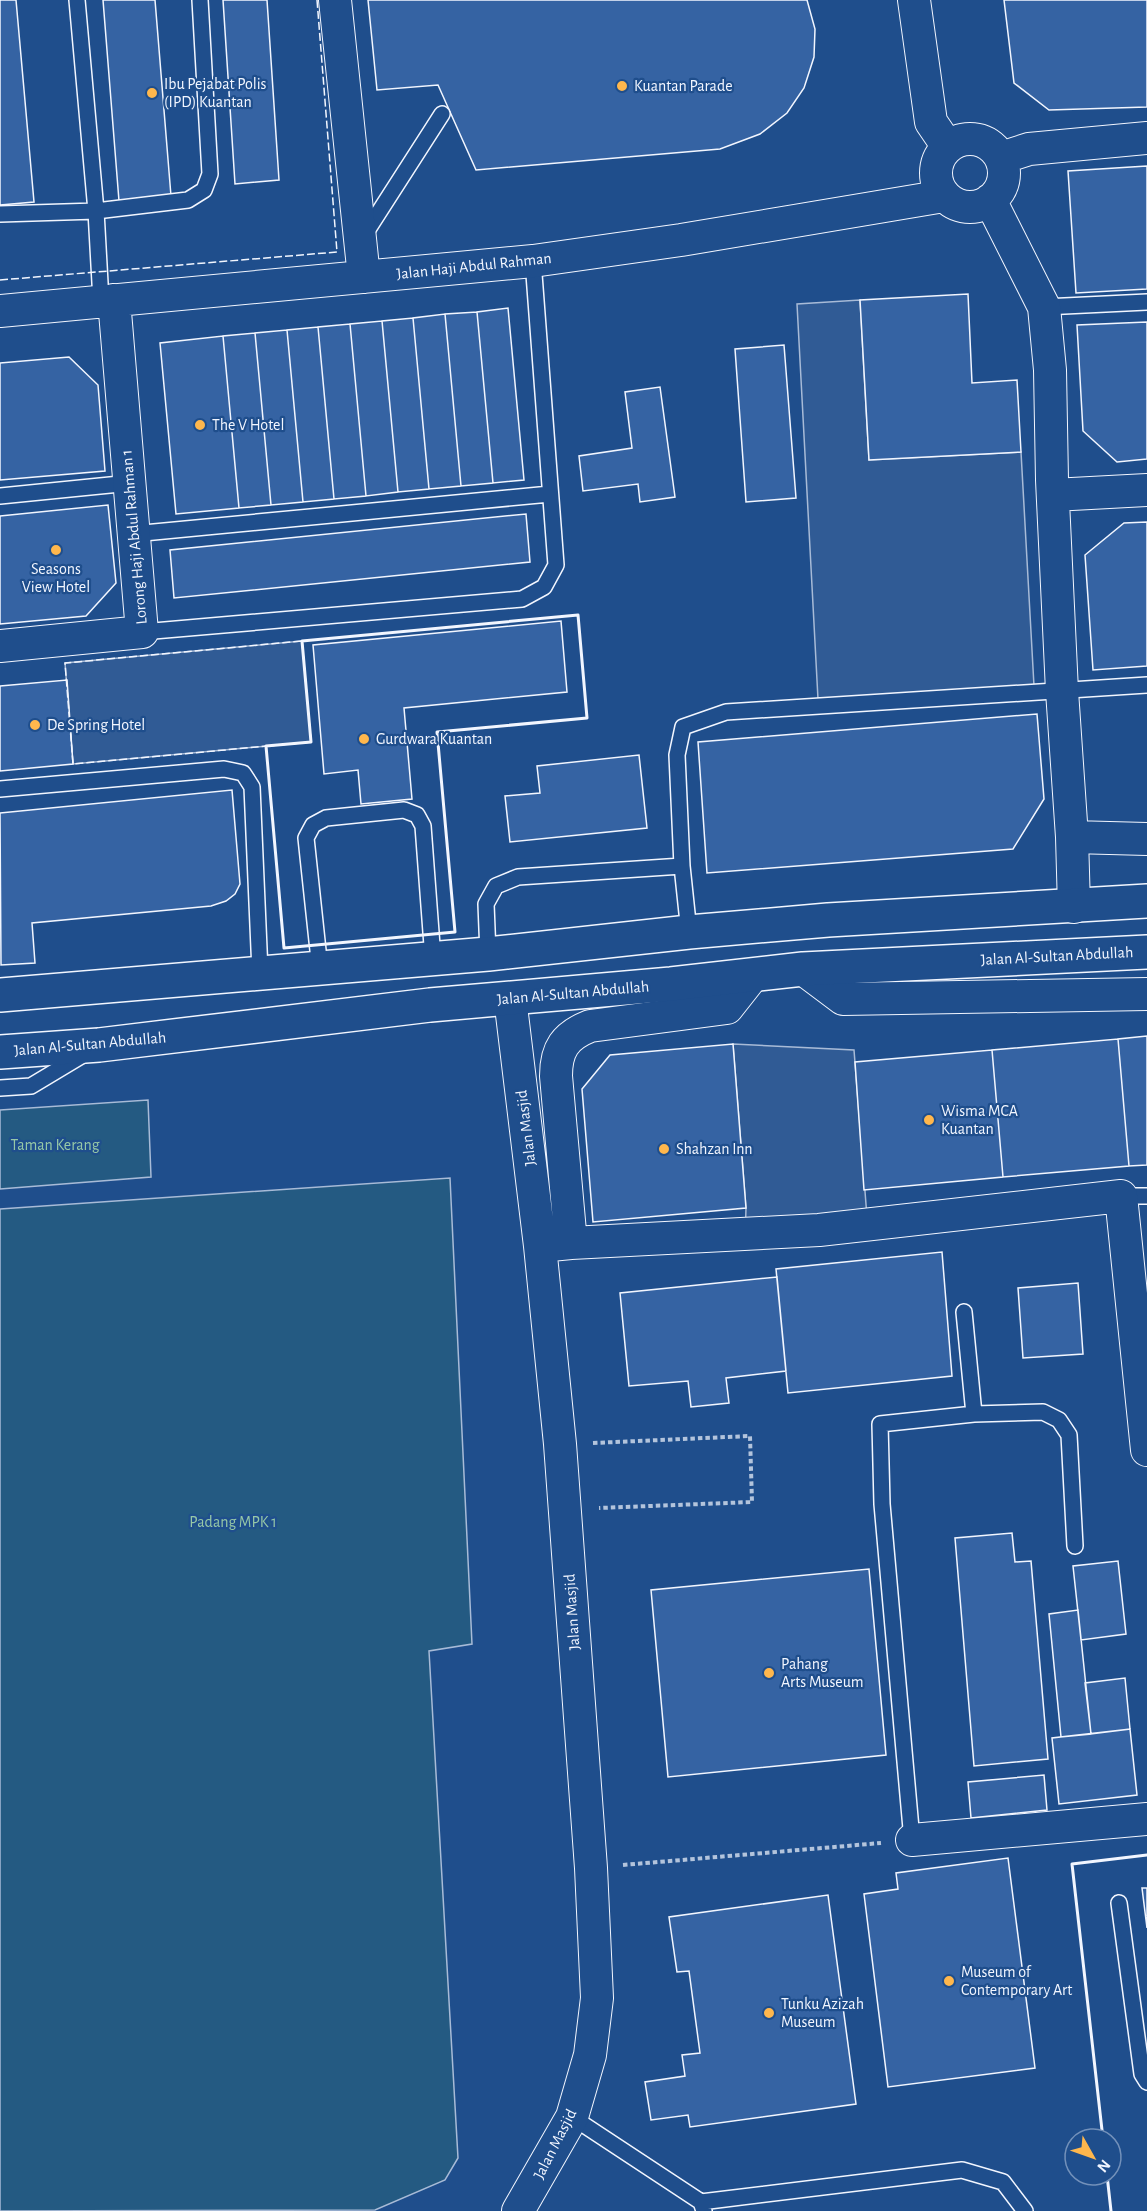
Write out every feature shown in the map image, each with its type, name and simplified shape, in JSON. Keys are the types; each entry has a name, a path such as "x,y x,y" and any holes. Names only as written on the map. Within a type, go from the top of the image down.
{"main road":[{"path":"0,995 433,959 828,920 1147,901"},
{"name":"Jalan Al-Sultan Abdullah","path":"0,1052 99,1045 430,1005 804,969 1147,952"}],"street":[{"path":"336,0 364,277"},
{"path":"914,0 931,122 948,147"},
{"path":"1001,158 1029,149 1147,138"},
{"path":"977,139 996,149 1005,172 1002,186 994,197 983,205 969,207 955,204 944,196 937,186 935,174 937,162 948,147 957,141 977,139"},
{"name":"Jalan Haji Abdul Rahman","path":"0,311 533,261 681,240 944,196"},
{"path":"990,200 1044,307 1050,369 1053,495 1074,907"},
{"name":"Lorong Haji Abdul Rahman 1","path":"0,646 142,632 130,483 107,301"},
{"path":"1053,495 1147,490"},
{"path":"1072,837 1147,839"},
{"path":"804,969 843,999 1147,994"},
{"path":"571,1243 556,1076 556,1060 563,1043 576,1031 590,1026 727,1008 753,975"},
{"name":"Jalan Masjid","path":"510,998 540,1246 560,1444 591,1868 597,1998 590,2055 572,2117 518,2211"},
{"path":"540,1246 819,1230 1134,1196 1147,1443"},
{"path":"912,1840 1147,1819"}],"lane":[{"path":"77,0 96,211 107,301"},
{"path":"0,214 96,211 188,201 204,190 210,174 200,0"},
{"path":"361,239 442,114"},
{"path":"142,632 522,599 544,588 556,565 533,261"},
{"path":"1044,307 1147,302"},
{"path":"0,496 130,483"},
{"path":"134,534 550,494"},
{"path":"689,932 682,867 677,755 683,727 726,712 1147,685"},
{"path":"0,789 224,769 243,773 252,787 260,972"},
{"path":"320,969 306,837 309,831 313,825 326,818 404,810 417,815 423,826 433,959"},
{"path":"488,954 486,904 496,886 518,877 682,867"},
{"path":"0,1088 31,1086 99,1045"},
{"path":"964,1312 974,1414"},
{"path":"912,1840 882,1504 880,1424 974,1414 1043,1412 1059,1420 1069,1435 1076,1546"},
{"path":"1119,1903 1142,2074 1147,2082"},
{"path":"572,2117 702,2207 962,2170 1003,2182 1025,2211"}],"path":[{"path":"560,1444 750,1436 752,1502 565,1510"},
{"path":"591,1868 912,1840"}],"green space":[{"name":"Taman Kerang","path":"148,1100 151,1177 0,1189 0,1110"},
{"name":"Padang MPK 1","path":"450,1178 472,1644 429,1651 458,2158 445,2180 375,2210 0,2211 0,1209"}],"shaded area":[{"path":"860,300 869,460 1021,452 1034,686 818,699 797,304"},
{"path":"302,641 311,742 73,764 65,663"},
{"path":"733,1044 854,1050 868,1230 745,1241 746,1208"}],"building":[{"path":"0,0 16,0 34,202 0,205"},
{"path":"103,0 155,0 171,196 119,201"},
{"path":"223,0 267,0 279,180 235,184"},
{"name":"Kuantan Parade","path":"368,0 807,0 815,29 814,57 804,88 787,113 760,134 720,149 476,170 438,85 377,90"},
{"path":"1004,0 1147,0 1147,107 1049,110 1014,83"},
{"path":"1147,166 1147,289 1076,293 1068,171"},
{"path":"968,294 972,383 1017,380 1021,452 869,460 860,300"},
{"path":"508,308 524,480 493,483 477,312"},
{"path":"477,312 493,483 461,486 445,314"},
{"path":"445,314 461,486 429,489 413,318"},
{"path":"413,318 429,489 398,492 382,321"},
{"path":"382,321 398,492 366,496 350,324"},
{"path":"1147,322 1147,459 1117,462 1083,431 1077,325"},
{"path":"350,324 366,496 334,499 318,327"},
{"path":"318,327 334,499 303,502 287,330"},
{"path":"287,330 303,502 271,505 255,333"},
{"path":"255,333 271,505 239,508 223,336"},
{"name":"The V Hotel","path":"223,336 239,508 176,514 160,343"},
{"path":"784,345 796,498 746,502 735,349"},
{"path":"69,357 98,385 105,471 0,480 0,363"},
{"path":"660,387 675,497 640,502 638,484 583,491 579,456 632,448 625,392"},
{"name":"Seasons View Hotel","path":"108,505 116,583 86,616 0,624 0,516"},
{"path":"526,514 530,562 174,598 170,550"},
{"path":"1147,522 1147,666 1093,670 1085,555 1124,523"},
{"name":"Gurdwara Kuantan","path":"561,621 567,692 404,708 412,799 361,804 358,770 324,774 313,645"},
{"name":"De Spring Hotel","path":"67,680 73,764 0,771 0,686"},
{"path":"1037,714 1044,799 1013,849 707,873 698,742"},
{"path":"639,755 647,828 510,842 505,796 540,793 537,766"},
{"path":"232,790 240,884 235,894 226,901 211,906 32,923 35,963 1,965 0,813"},
{"path":"1147,1036 1147,1165 1129,1166 1118,1039"},
{"path":"1118,1039 1129,1166 1003,1177 992,1050"},
{"name":"Shahzan Inn","path":"733,1044 746,1208 593,1222 582,1089 610,1055"},
{"name":"Wisma MCA Kuantan","path":"992,1050 1003,1177 864,1190 855,1062"},
{"path":"942,1252 952,1376 788,1393 776,1269"},
{"path":"777,1277 786,1371 726,1378 729,1403 691,1407 688,1381 629,1386 620,1293"},
{"path":"1078,1283 1083,1354 1023,1358 1018,1288"},
{"path":"1012,1533 1015,1562 1031,1561 1048,1759 974,1766 955,1538"},
{"path":"1118,1561 1126,1634 1081,1640 1073,1566"},
{"name":"Pahang Arts Museum","path":"869,1569 886,1755 668,1777 651,1590"},
{"path":"1078,1610 1091,1734 1061,1737 1049,1614"},
{"path":"1125,1678 1130,1729 1091,1734 1085,1683"},
{"path":"1130,1729 1137,1795 1059,1804 1052,1738"},
{"path":"1044,1775 1047,1810 971,1818 968,1782"},
{"name":"Museum of Contemporary Art","path":"1008,1858 1035,2068 888,2087 864,1894 898,1889 896,1873"},
{"path":"1142,1888 1147,1888 1147,1928"},
{"name":"Tunku Azizah Museum","path":"828,1895 856,2104 690,2127 688,2115 651,2120 645,2082 685,2076 682,2055 700,2053 689,1971 677,1972 669,1917"}],"fence":[{"path":"0,280 337,252 317,0"},
{"path":"302,641 311,742 73,764 65,663 302,641"}],"wall":[{"path":"578,615 587,718 437,732 455,932 284,948 266,746 311,742 302,641 578,615"},
{"path":"1102,2127 1072,1864 1147,1855"},
{"path":"1108,2187 1111,2211"}],"place":[{"name":"Kuantan Parade","path":"622,86"},
{"name":"Ibu Pejabat Polis (IPD) Kuantan","path":"152,93"},
{"name":"The V Hotel","path":"200,425"},
{"name":"Seasons View Hotel","path":"56,550"},
{"name":"De Spring Hotel","path":"35,725"},
{"name":"Gurdwara Kuantan","path":"364,739"},
{"name":"Wisma MCA Kuantan","path":"929,1120"},
{"name":"Shahzan Inn","path":"664,1149"},
{"name":"Pahang Arts Museum","path":"769,1673"},
{"name":"Museum of Contemporary Art","path":"949,1981"},
{"name":"Tunku Azizah Museum","path":"769,2013"}]}
